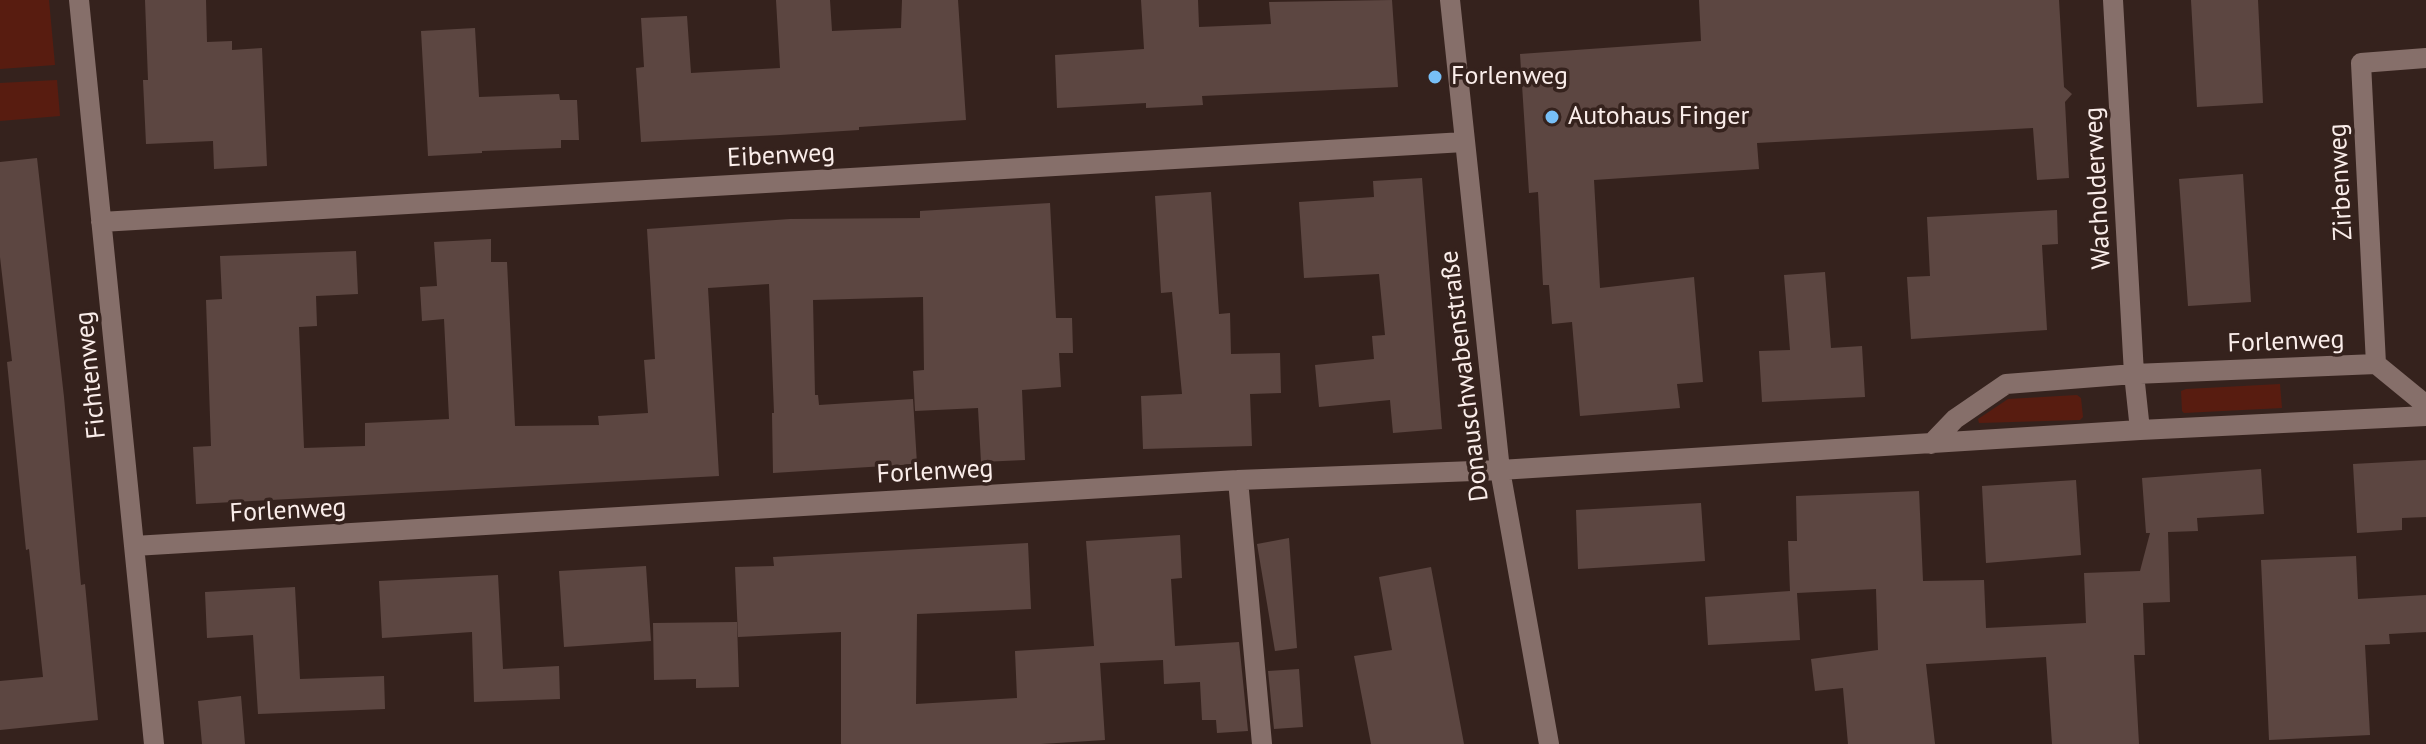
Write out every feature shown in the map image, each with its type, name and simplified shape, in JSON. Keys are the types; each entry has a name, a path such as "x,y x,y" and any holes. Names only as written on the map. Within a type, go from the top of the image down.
{"street":[{"name":"Fichtenweg","path":"79,0 154,744"},
{"name":"Donauschwabenstraße","path":"1450,0 1500,470 1549,744"},
{"name":"Wacholderweg","path":"2113,0 2134,374"},
{"name":"Zirbenweg","path":"2376,364 2361,63 2426,58"},
{"name":"Eibenweg","path":"101,222 1464,142"},
{"name":"Forlenweg","path":"1931,444 1955,419 2006,384 2134,374 2376,364 2426,405"},
{"path":"2134,374 2140,430"},
{"name":"Forlenweg","path":"134,546 1238,480 1500,470 2140,430 2426,416"},
{"path":"1238,480 1262,744"}],"shaded area":[{"path":"0,0 49,0 55,65 0,69"},
{"path":"57,80 60,116 0,121 0,83"},
{"path":"2280,384 2282,408 2182,411 2181,391 2186,389"},
{"path":"2077,395 2081,398 2083,417 2080,420 1979,423 1978,419 2008,399"}],"building":[{"path":"145,0 206,0 207,42 232,41 232,50 262,48 267,166 214,169 213,141 146,144 143,80 148,80"},
{"path":"776,0 830,0 832,31 901,28 902,0 958,0 966,120 859,127 859,130 641,142 636,68 644,67 641,18 687,16 691,73 780,68"},
{"path":"1141,0 1198,0 1199,27 1271,24 1269,2 1392,0 1398,87 1202,96 1203,105 1146,108 1146,103 1057,108 1055,55 1144,49"},
{"path":"1699,0 2059,0 2064,87 2072,94 2065,102 2069,178 2037,180 2033,128 1757,143 1759,169 1594,180 1600,288 1694,277 1703,382 1677,384 1680,408 1580,416 1572,322 1552,324 1549,285 1543,285 1538,192 1529,193 1520,54 1701,41"},
{"path":"2191,0 2258,0 2263,103 2197,107"},
{"path":"475,28 479,97 559,94 560,100 577,100 579,140 561,140 561,148 428,156 421,31"},
{"path":"37,158 98,720 0,730 0,681 43,677 29,549 26,550 7,362 12,361 0,257 0,162"},
{"path":"2243,174 2251,302 2188,306 2179,179"},
{"path":"1422,178 1442,429 1393,433 1390,400 1319,407 1315,365 1374,359 1372,336 1385,335 1379,274 1304,278 1299,202 1374,197 1373,181"},
{"path":"1211,192 1219,314 1230,313 1231,354 1280,353 1281,393 1250,394 1252,446 1143,449 1141,396 1182,394 1172,292 1161,293 1155,196"},
{"path":"1050,203 1056,318 1072,318 1073,353 1059,353 1061,387 1022,390 1025,460 981,462 978,408 915,411 913,371 924,370 923,297 813,300 815,395 818,395 819,405 913,399 917,464 773,473 769,284 708,288 719,476 196,504 193,447 211,446 206,300 222,299 220,256 356,251 358,294 316,296 317,326 299,327 304,448 365,446 365,423 449,419 444,319 422,321 420,287 437,286 434,242 491,239 491,262 507,262 515,426 599,425 598,416 648,413 644,360 655,359 647,229 790,219 920,218 920,211"},
{"path":"2057,210 2058,244 2042,245 2047,330 1911,339 1907,277 1930,276 1927,217"},
{"path":"1825,272 1831,348 1862,346 1865,397 1762,402 1759,351 1790,350 1784,275"},
{"path":"2426,460 2426,517 2402,518 2402,530 2357,533 2353,464"},
{"path":"2261,469 2264,514 2197,518 2198,531 2168,532 2170,602 2143,603 2145,655 2134,655 2139,744 2052,744 2046,657 1926,664 1935,744 1848,744 1843,688 1815,691 1811,659 1878,650 1876,589 1797,593 1800,640 1708,645 1705,597 1790,591 1788,541 1797,541 1796,496 1919,491 1923,581 1984,580 1986,628 2086,623 2084,573 2140,571 2150,533 2146,533 2142,478"},
{"path":"2076,480 2081,555 1986,563 1982,486"},
{"path":"1701,503 1705,561 1578,569 1576,510"},
{"path":"1180,535 1182,578 1171,579 1175,646 1239,642 1248,731 1217,733 1216,720 1202,720 1200,682 1164,684 1163,660 1100,663 1105,740 1041,744 841,744 841,632 738,637 735,567 774,566 773,557 1028,543 1031,609 917,614 916,704 1017,698 1015,651 1094,646 1086,541"},
{"path":"1289,538 1297,648 1275,651 1257,544"},
{"path":"2356,556 2358,599 2426,595 2426,632 2389,634 2390,644 2365,645 2370,735 2269,740 2261,560"},
{"path":"646,566 651,641 564,647 559,571"},
{"path":"1431,567 1464,744 1371,744 1354,656 1392,650 1379,577"},
{"path":"498,575 503,669 559,666 560,699 474,702 472,632 382,638 379,581"},
{"path":"295,587 300,679 384,676 385,709 258,714 253,635 207,638 205,592"},
{"path":"737,622 739,687 696,688 696,679 654,680 653,623"},
{"path":"1299,669 1303,727 1274,729 1268,671"},
{"path":"241,696 245,744 202,744 198,701"}],"place":[{"name":"Forlenweg","path":"1435,77"},
{"name":"Autohaus Finger","path":"1552,117"}]}
